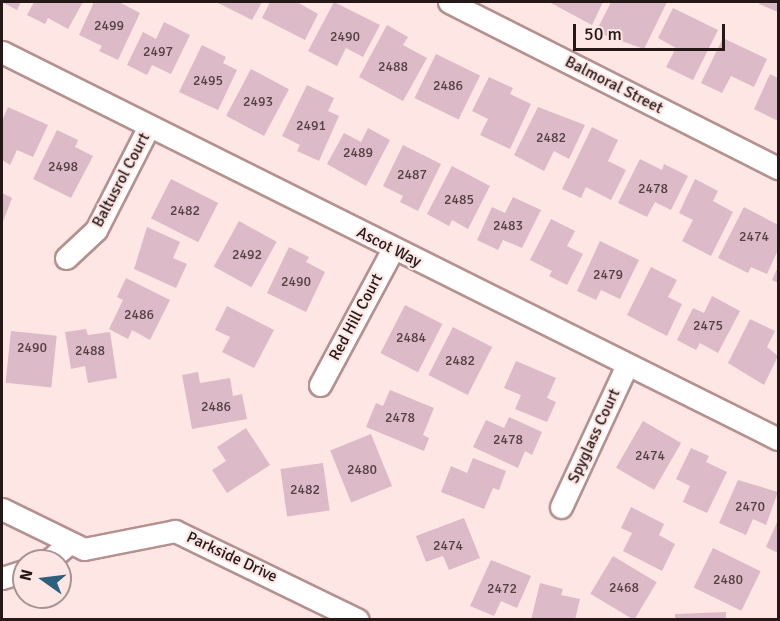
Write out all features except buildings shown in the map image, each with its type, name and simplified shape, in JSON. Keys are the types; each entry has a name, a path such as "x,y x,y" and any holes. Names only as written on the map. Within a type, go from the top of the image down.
{"street":[{"name":"Balmoral Street","path":"449,2 778,168"},
{"name":"Ascot Way","path":"2,52 778,439"},
{"name":"Baltusrol Court","path":"66,258 96,230 150,126"},
{"name":"Red Hill Court","path":"320,385 393,249"},
{"name":"Spyglass Court","path":"561,507 627,365"},
{"name":"Parkside Drive","path":"2,509 68,544 84,549 103,548 159,531 175,531 358,620"},
{"path":"62,549 68,544"}]}
